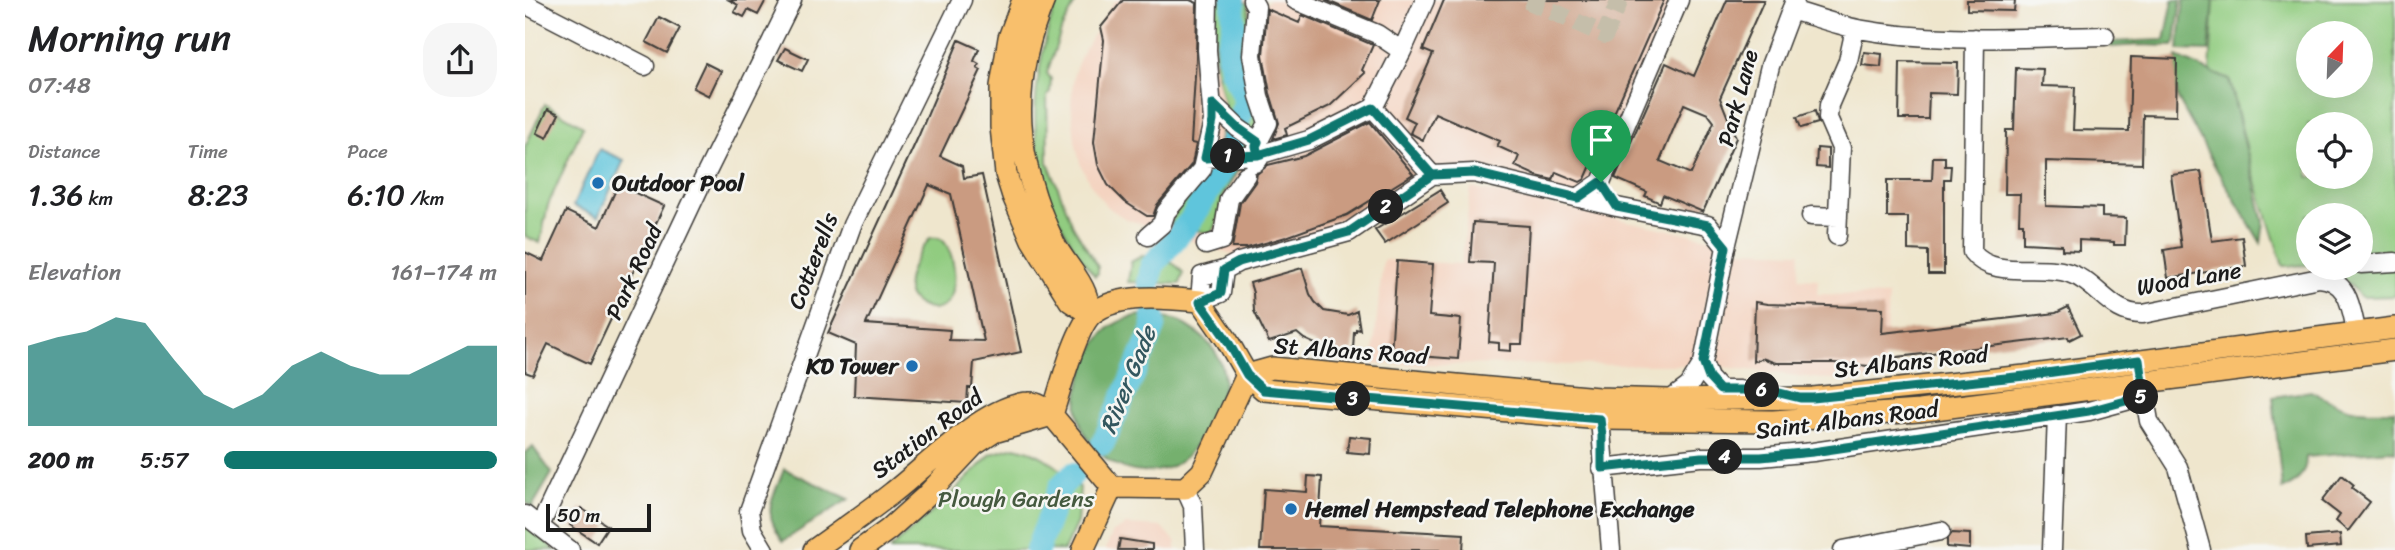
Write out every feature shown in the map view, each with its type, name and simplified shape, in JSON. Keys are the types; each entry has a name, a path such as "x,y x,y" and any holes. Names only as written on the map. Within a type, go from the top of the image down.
{"main road":[{"path":"1023,0 1009,38 1001,86 1001,128 1006,174 1032,240 1070,301 1090,314"},
{"path":"1044,0 1037,16 1021,81 1019,115 1026,165 1042,216 1056,246 1085,292 1090,314 1069,362 1052,415 1112,487 1185,488 1202,472 1247,375 1227,340 1200,302 1162,298 1136,299 1106,306 1090,314"},
{"name":"St Albans Road","path":"1247,375 1272,368 1598,398 1800,398 2011,378 2395,328"},
{"name":"St Albans Road","path":"1247,375 1263,390 1600,419 1773,421 1919,411 2143,390 2395,350"},
{"path":"1447,384 1481,398 1582,409 1600,419 1601,410 1637,399"},
{"name":"Station Road","path":"814,550 891,494 979,422 1001,410 1030,402 1041,406 1052,415"},
{"name":"Station Road","path":"860,550 888,530 926,495 974,445 994,432 1052,415"},
{"path":"1083,550 1112,487"}],"street":[{"name":"Park Road","path":"540,526 701,184 792,0"},
{"name":"Cotterells","path":"764,550 752,530 749,510 820,308 852,225 962,0"},
{"path":"1148,236 1195,181 1205,158 1213,121 1207,50 1208,0"},
{"path":"1206,245 1222,240 1229,199 1253,160 1268,123 1259,96 1252,55 1256,7 1252,0"},
{"path":"1295,0 1377,34 1402,51"},
{"path":"1205,158 1253,160 1309,140 1373,108 1425,0"},
{"path":"1578,198 1601,182 1679,0"},
{"path":"525,4 645,66"},
{"path":"1793,5 1855,29 1882,33 1975,38 2105,36"},
{"name":"Park Lane","path":"1703,362 1726,247 1770,66 1793,5"},
{"path":"1837,236 1841,148 1828,118 1829,105 1848,61 1855,29"},
{"name":"Wood Lane","path":"1975,38 1972,252 1980,262 1995,267 2069,273 2079,277 2119,309 2131,314 2143,314 2319,278 2334,281 2341,286"},
{"path":"1213,104 1238,128 1253,160"},
{"path":"1373,108 1432,175"},
{"path":"1200,302 1202,276 1224,270 1239,262 1349,232 1432,175 1474,173 1617,207 1708,225 1735,211"},
{"path":"1601,182 1617,207"},
{"path":"1811,216 1838,217"},
{"path":"1708,225 1726,247"},
{"path":"2373,263 2395,262"},
{"path":"2346,280 2341,286 2346,293 2357,334"},
{"path":"2139,360 2149,421 2178,467 2201,550"},
{"path":"1703,362 1709,378 1720,390 1767,390 1800,398"},
{"path":"1670,400 1689,386 1703,362"},
{"name":"Saint Albans Road","path":"1602,468 1701,457 1761,457 1813,452 2064,415 2143,390"},
{"path":"2052,550 2064,415"},
{"path":"1600,419 1602,468 1611,550"},
{"path":"1185,488 1193,506 1195,550"},
{"path":"525,515 570,550"},
{"path":"1843,550 1941,531"}],"shaded area":[{"path":"1115,0 1262,0 1267,3 1269,0 1679,0 1601,182 1578,198 1432,175 1326,239 1234,255 1126,219 1107,207 1089,182 1080,163 1071,103 1074,73 1083,51"},
{"path":"1471,188 1717,240 1695,365 1372,364 1383,260 1461,264"},
{"path":"1737,250 1800,252 1799,278 1818,279 1817,294 1888,296 1884,378 1841,381 1716,366"},
{"path":"1126,525 1162,527 1176,542 1176,550 1105,550 1113,532"}],"green space":[{"path":"1057,0 1077,0 1062,28 1047,73 1051,79 1047,96 1048,162 1073,226 1098,267 1095,276 1072,243 1054,210 1043,177 1037,144 1035,109 1039,74"},
{"path":"1218,0 1241,0 1248,4 1260,122 1242,163 1224,194 1216,226 1211,234 1170,223 1178,208 1211,173 1219,144 1225,107 1215,67 1214,20"},
{"path":"2173,0 2181,0 2173,46 2110,47 2109,42 2165,40"},
{"path":"2184,0 2214,0 2209,51 2178,50"},
{"path":"2214,0 2395,0 2395,296 2362,297 2344,280 2373,280 2373,203 2296,203 2296,265 2283,266 2250,163 2230,80 2210,72"},
{"path":"2177,57 2229,80 2264,222 2261,243 2178,99 2175,82"},
{"path":"545,104 583,126 548,205 540,243 525,236 525,147"},
{"path":"930,238 940,238 946,245 954,274 952,295 947,303 934,309 919,305 908,290 914,262"},
{"path":"1142,256 1165,260 1175,265 1183,273 1180,284 1128,282 1131,262"},
{"path":"1142,315 1178,321 1203,337 1220,361 1224,381 1221,396 1190,452 1169,468 1143,472 1120,467 1097,450 1082,427 1078,412 1078,393 1083,373 1101,337 1119,322"},
{"path":"2311,391 2351,409 2395,410 2395,452 2390,450 2306,457 2305,468 2300,477 2282,489 2273,397"},
{"path":"533,447 552,473 532,507 525,501 525,453"},
{"name":"Plough Gardens","path":"1015,447 1043,457 1080,488 1077,522 1064,550 889,550 947,499 991,454"},
{"path":"784,469 849,499 783,541 770,513"},
{"path":"525,524 528,526 555,550 525,550"}],"water":[{"name":"Outdoor Pool","path":"599,149 624,160 598,217 573,206"}],"building":[{"path":"729,0 766,0 758,15 748,10 744,17 734,12 738,5"},
{"path":"1123,0 1190,0 1197,3 1191,143 1196,144 1192,164 1157,205 1153,216 1147,216 1125,202 1108,185 1098,165 1094,142 1104,40 1101,27"},
{"path":"1325,0 1380,0 1372,20"},
{"path":"1444,0 1664,0 1585,179 1580,182 1556,172 1553,180 1537,176 1515,166 1519,156 1497,146 1500,141 1435,113 1423,140 1410,133 1415,122 1405,117 1433,54 1423,50"},
{"path":"1727,0 1764,0 1720,98 1736,138 1703,212 1663,195 1660,203 1645,196 1647,192 1615,178 1666,63 1694,76","holes":["1684,104 1708,114 1714,122 1691,174 1660,161"]},
{"path":"1967,0 2015,0 2014,11 1967,10"},
{"path":"1267,9 1299,23 1302,15 1373,45 1362,70 1365,73 1330,106 1285,128 1287,135 1273,139 1279,123 1263,55"},
{"path":"659,17 680,28 667,53 646,42"},
{"path":"959,40 979,49 974,61 979,64 977,68 981,70 940,156 962,166 964,178 982,175 1021,352 974,362 972,388 968,388 967,403 854,396 856,345 828,333 919,135","holes":["929,185 951,194 984,341 949,340 950,330 866,324"]},
{"path":"785,48 808,59 802,71 778,60"},
{"path":"1864,52 1882,54 1881,67 1862,65"},
{"path":"2131,57 2177,59 2176,116 2143,115 2142,164 2046,161 2046,206 2102,208 2102,217 2126,218 2125,245 2079,240 2079,251 2062,250 2062,245 2023,243 2023,223 2019,223 2020,194 2005,194 2006,130 2014,130 2016,68 2043,69 2042,86 2075,87 2073,130 2129,131"},
{"path":"1900,62 1958,63 1957,94 1929,93 1928,119 1899,119"},
{"path":"705,63 721,71 709,96 693,88"},
{"path":"548,109 559,114 547,138 537,133"},
{"path":"1815,111 1818,123 1801,128 1797,117"},
{"path":"1370,122 1413,174 1347,215 1286,237 1247,248 1232,248 1240,203 1255,182 1257,174 1268,165 1304,156"},
{"path":"1817,148 1828,149 1828,168 1816,167"},
{"path":"1933,157 1945,157 1945,166 1951,166 1950,179 1944,179 1944,274 1928,274 1928,251 1908,250 1908,217 1887,217 1887,180 1932,180"},
{"path":"2201,171 2212,241 2242,237 2246,266 2168,278 2164,250 2181,247 2171,175"},
{"path":"618,185 664,206 590,364 548,344 533,375 525,372 525,252 543,261 566,211 599,227"},
{"path":"1440,190 1448,203 1385,244 1375,230"},
{"path":"1473,222 1529,226 1522,344 1511,344 1511,351 1499,350 1499,343 1489,342 1494,263 1470,262"},
{"path":"1397,261 1433,264 1429,316 1461,319 1458,359 1391,354"},
{"path":"1302,268 1310,294 1324,311 1348,315 1357,311 1360,330 1356,329 1354,332 1353,350 1334,356 1297,333 1269,342 1254,311 1250,283"},
{"path":"1755,302 1883,308 1882,333 2056,313 2068,307 2081,334 2069,340 2068,337 1881,359 1881,365 1776,363 1762,358 1753,362"},
{"path":"1349,436 1371,438 1370,454 1347,452"},
{"path":"2342,475 2354,485 2352,488 2370,502 2348,531 2336,521 2340,515 2322,501"},
{"name":"Hemel Hempstead Telephone Exchange","path":"1308,476 1322,477 1319,526 1464,534 1463,550 1260,550 1264,489 1307,492"},
{"path":"581,508 608,526 597,543 570,525"},
{"path":"1952,533 1970,534 1970,549 1947,547 1947,540"},
{"path":"2340,534 2341,546 2307,549 2306,537"},
{"path":"1120,539 1152,544 1152,550 1118,550"}],"waterway":[{"name":"River Gade","path":"1149,283 1152,266 1191,220 1227,161 1245,104 1229,58 1228,44 1234,27 1233,0"},
{"name":"River Gade","path":"1103,443 1154,328 1153,316"},
{"name":"River Gade","path":"1037,550 1061,486 1073,474"}],"tunnel":[{"path":"1527,0 1605,35 1620,0"}],"place":[{"name":"Outdoor Pool","path":"598,183"},
{"name":"KD Tower","path":"912,366"},
{"name":"Hemel Hempstead Telephone Exchange","path":"1291,509"}],"route":[{"path":"1601,182 1578,198 1474,173 1432,175 1373,108 1309,140 1258,155 1205,158 1213,121 1213,104 1244,134 1258,142 1258,155 1309,140 1373,108 1432,175 1349,232 1239,262 1224,270 1221,293 1200,302 1240,360 1247,375 1263,390 1600,419 1602,468 1701,457 1761,457 1813,452 2089,411 2144,396 2139,360 2025,376 1813,398 1800,398 1767,390 1720,390 1709,378 1703,362 1726,247 1708,225 1617,207 1601,182"}]}
